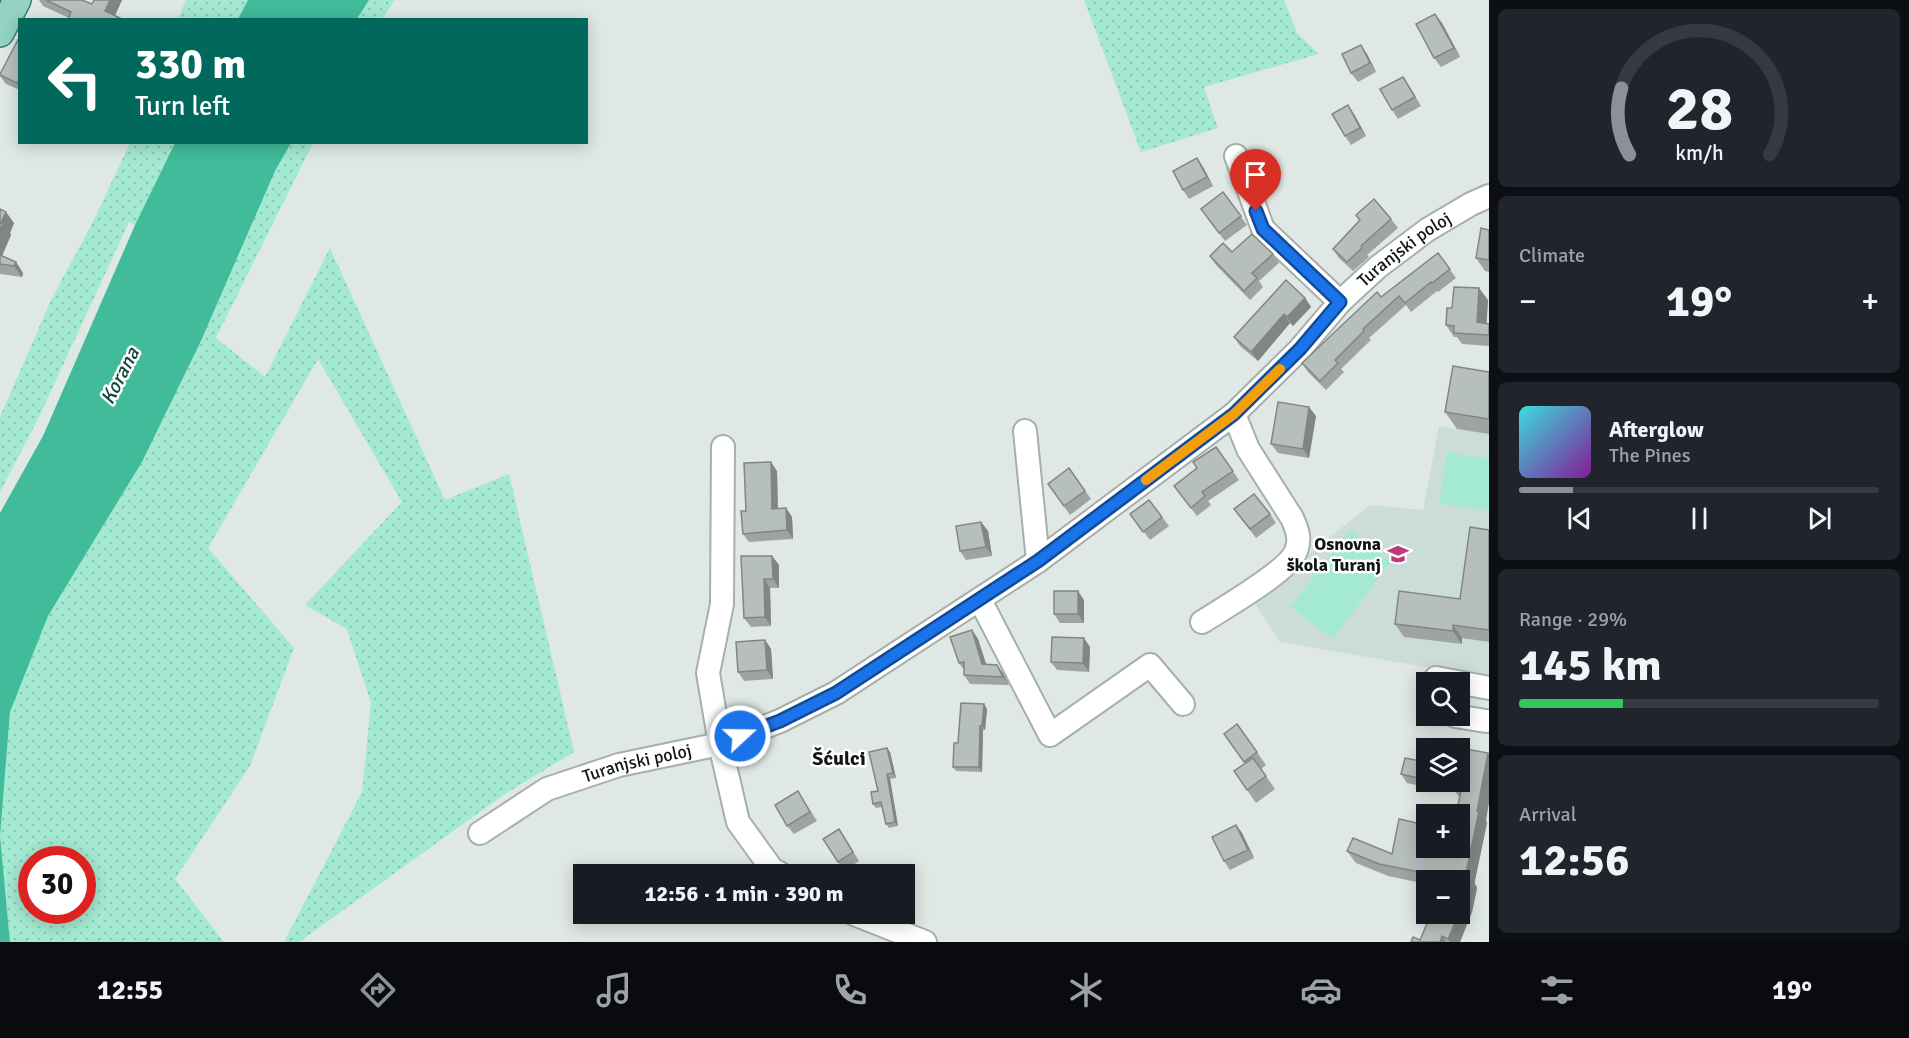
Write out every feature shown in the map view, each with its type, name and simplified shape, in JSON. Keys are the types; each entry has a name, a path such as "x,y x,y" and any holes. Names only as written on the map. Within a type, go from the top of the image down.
{"main road":[{"path":"0,33 17,0"}],"street":[{"path":"1236,156 1263,229 1340,302"},
{"name":"Turanjski poloj","path":"480,832 547,789 619,765 720,744 780,721 836,693 1038,561 1234,414 1300,349 1340,302 1378,267 1427,230 1489,196"},
{"path":"1202,622 1288,563 1296,553 1299,542 1292,519 1248,449 1234,414"},
{"path":"1025,430 1038,561"},
{"path":"723,447 722,604 708,673 720,744 738,822 768,864"},
{"path":"980,600 1050,735 1150,665 1184,704"},
{"path":"1470,684 1489,688"},
{"path":"1470,718 1486,721"},
{"path":"879,924 925,942"}],"shaded area":[{"path":"186,0 248,0 239,18 178,18"},
{"path":"369,0 395,0 383,18 358,18"},
{"path":"1084,0 1284,0 1297,33 1319,54 1204,87 1218,128 1141,152"},
{"path":"130,144 175,144 135,225 129,222 39,417 0,492 0,417 52,298 93,222"},
{"path":"290,144 313,144 216,338 265,377 330,248 445,500 509,474 574,752 502,796 299,942 284,942 362,792 371,703 347,629 305,605 402,502 318,359 208,548 294,648 250,766 175,879 224,942 10,942 0,836 10,712 48,616 142,462 200,343 275,171"},
{"name":"Osnovna škola Turanj","path":"1439,426 1489,434 1489,678 1470,675 1470,672 1454,672 1280,642 1252,599 1370,505 1423,510"},
{"path":"1447,452 1489,459 1489,511 1439,503"},
{"path":"1350,530 1391,562 1332,639 1291,607"}],"water":[{"path":"248,0 369,0 358,18 239,18"},
{"name":"Korana","path":"175,144 290,144 275,171 200,343 142,462 48,616 10,712 0,836 0,513 43,436 135,225"},
{"path":"0,836 10,942 0,942"}],"building":[{"path":"46,0 82,0 92,4 94,0 110,0 105,11 120,18 69,18 71,12"},
{"path":"1435,14 1454,48 1434,58 1416,24"},
{"path":"18,40 18,81 17,83 0,74"},
{"path":"1361,45 1370,63 1351,73 1342,54"},
{"path":"1403,77 1415,97 1392,110 1380,89"},
{"path":"1348,105 1360,128 1345,136 1332,114"},
{"path":"1197,158 1207,177 1183,190 1173,171"},
{"path":"1223,192 1241,216 1219,233 1201,209"},
{"path":"1374,199 1391,219 1347,262 1333,249 1360,220 1356,215"},
{"path":"0,209 6,212 0,231"},
{"path":"1481,228 1489,230 1489,260 1476,258"},
{"path":"1252,234 1273,254 1252,273 1257,278 1244,291 1210,256 1223,243 1232,252"},
{"path":"1438,253 1450,269 1405,303 1399,296 1363,329 1364,331 1335,360 1338,363 1320,381 1302,363 1377,292 1381,297"},
{"path":"0,255 16,262 14,266 0,264"},
{"path":"1286,280 1305,298 1287,317 1284,314 1251,352 1234,337"},
{"path":"1454,287 1479,288 1477,322 1489,324 1489,335 1454,333 1454,326 1446,325 1447,308 1452,308"},
{"path":"1453,366 1489,372 1489,419 1445,412"},
{"path":"1278,402 1309,407 1303,449 1271,444"},
{"path":"1216,447 1233,471 1202,492 1205,496 1191,508 1174,486 1197,468 1193,462"},
{"path":"771,462 772,509 786,508 787,530 743,534 741,511 746,511 744,463"},
{"path":"1069,468 1085,491 1064,506 1048,484"},
{"path":"1254,494 1270,514 1250,529 1234,509"},
{"path":"1149,500 1162,517 1143,532 1130,514"},
{"path":"981,522 986,547 960,551 956,526"},
{"path":"1470,527 1489,530 1489,630 1453,625 1453,631 1395,624 1399,591 1460,599"},
{"path":"741,556 772,556 773,579 764,579 765,617 744,618"},
{"path":"1054,591 1078,591 1078,614 1054,614"},
{"path":"972,630 982,664 997,665 1003,677 964,675 964,662 959,663 950,637"},
{"path":"1052,637 1084,638 1083,663 1051,662"},
{"path":"765,640 767,670 738,672 736,642"},
{"path":"961,703 984,704 982,726 980,726 979,767 953,767 954,743 958,743"},
{"path":"1237,724 1257,752 1244,762 1224,734"},
{"path":"887,748 893,773 887,774 895,822 886,824 881,802 873,804 871,792 878,791 869,752"},
{"path":"1470,750 1488,753 1470,854 1470,804 1458,804 1461,792 1470,792"},
{"path":"1253,758 1266,776 1247,790 1234,771"},
{"path":"1405,758 1416,760 1416,778 1401,774"},
{"path":"798,791 810,812 787,826 775,805"},
{"path":"1399,819 1416,823 1416,858 1469,858 1467,870 1416,871 1379,864 1347,851 1353,838 1392,854"},
{"path":"1236,825 1248,850 1224,861 1212,837"},
{"path":"839,829 853,852 838,862 823,839"},
{"path":"1427,924 1455,924 1448,939 1442,936 1440,942 1411,942 1413,937 1420,940"}],"slow traffic":[{"path":"1146,480 1234,414 1280,369"}],"place":[{"name":"Osnovna škola Turanj","path":"1398,554"}],"district":[{"name":"Šćulci","path":"839,758"}],"route":[{"path":"740,736 780,721 836,693 980,600 1038,561 1234,414 1266,384 1340,302 1263,229 1256,211"}]}
